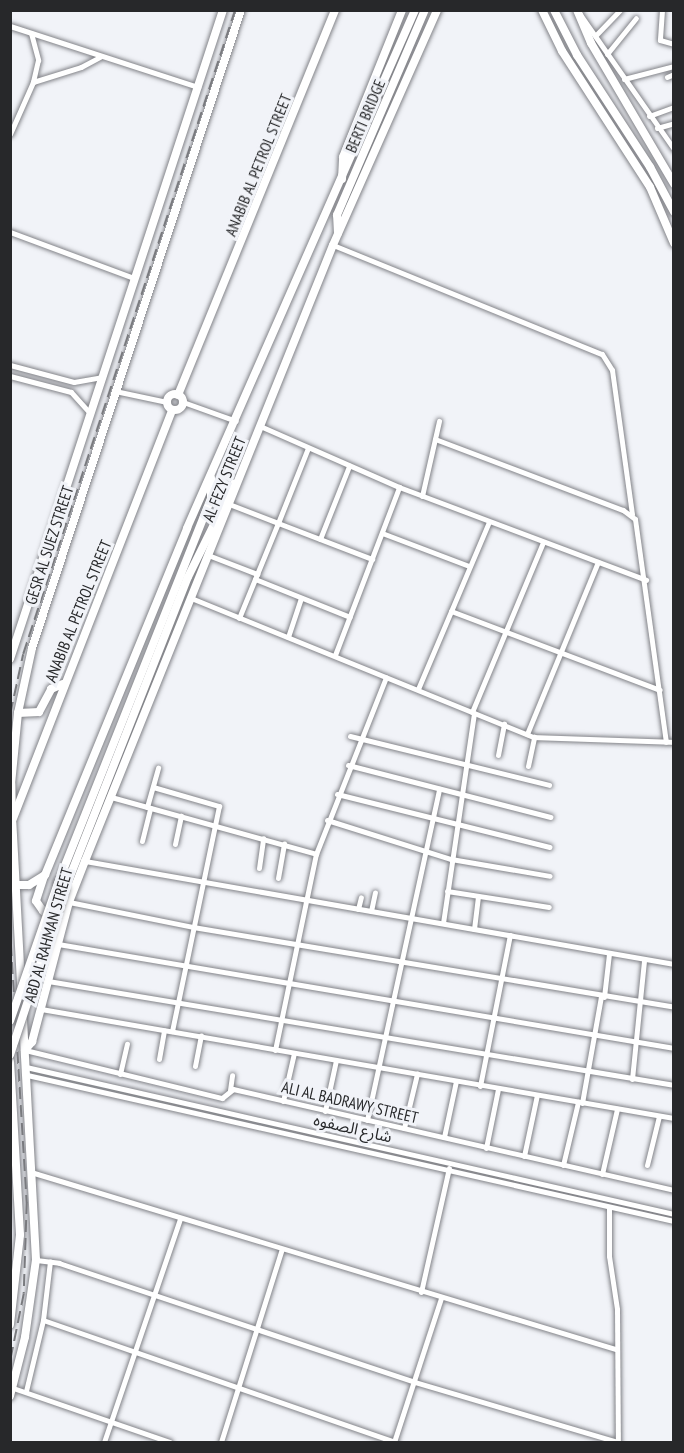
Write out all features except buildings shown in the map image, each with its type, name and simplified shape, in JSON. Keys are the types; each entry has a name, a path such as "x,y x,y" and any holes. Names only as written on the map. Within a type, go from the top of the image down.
{"main road":[{"name":"GESR AL SUEZ STREET","path":"11,654 223,10"},
{"name":"GESR AL SUEZ STREET","path":"12,1392 30,1311 36,1260 34,1173 12,823 11,784 18,713 32,648 241,10"},
{"name":"ANABIB AL PETROL STREET","path":"178,394 335,10"},
{"path":"343,180 343,157 402,10"},
{"name":"BERTI BRIDGE","path":"69,902 58,914 50,915 40,908 36,897 211,476 343,180 415,10"},
{"name":"BERTI BRIDGE","path":"338,233 337,214 425,10"},
{"path":"260,426 338,233 437,10"},
{"path":"543,10 562,51 650,187 674,243"},
{"path":"554,10 574,50 650,167 674,212"},
{"path":"579,13 591,43 674,184"},
{"path":"192,105 199,111 208,109"},
{"path":"185,126 195,124 201,131"},
{"path":"178,394 183,402 179,410 172,410 166,402 170,395 178,394"},
{"name":"ANABIB AL PETROL STREET","path":"12,823 63,684 172,410"},
{"name":"AL FEZY STREET","path":"85,861 260,426"},
{"path":"10,1021 211,498 211,476"},
{"path":"10,1055 62,886 188,577 226,494 238,480"},
{"path":"18,713 39,712 51,689 63,684"},
{"name":"ABD AL RAHMAN STREET","path":"25,1050 32,1042 69,902 85,861"},
{"path":"15,885 29,885 45,875"},
{"path":"10,1061 12,1149 19,1217 10,1324"},
{"path":"19,1217 28,1214 35,1216"}],"street":[{"path":"588,10 579,13 657,128 674,149"},
{"path":"596,35 620,10"},
{"path":"662,10 660,40 674,44"},
{"path":"607,54 636,18"},
{"path":"10,27 198,87"},
{"path":"10,134 33,82 38,60 31,33"},
{"path":"33,82 73,70 100,57"},
{"path":"624,79 674,66"},
{"path":"649,116 674,106"},
{"path":"657,128 674,123"},
{"path":"10,232 134,278"},
{"path":"333,245 602,354 612,370 632,515 638,524 666,742"},
{"path":"10,365 84,382 102,377"},
{"path":"10,376 79,397 91,413"},
{"path":"79,397 84,382"},
{"path":"115,391 166,402"},
{"path":"183,402 236,422"},
{"path":"422,496 439,421"},
{"name":"AL FEZY STREET","path":"260,426 399,487 646,580"},
{"path":"435,440 632,515"},
{"path":"239,618 308,448"},
{"path":"320,539 349,466"},
{"path":"335,655 399,487"},
{"path":"229,504 372,559"},
{"path":"418,689 489,522"},
{"path":"382,532 470,567"},
{"path":"443,923 473,712 543,542"},
{"path":"208,555 350,617"},
{"path":"527,734 598,562"},
{"path":"191,598 527,734 674,742"},
{"path":"288,637 302,598"},
{"path":"451,611 660,690"},
{"path":"275,1050 316,854 348,765 386,677"},
{"path":"498,755 504,724"},
{"path":"350,736 549,785"},
{"path":"528,766 534,736"},
{"path":"348,765 550,817"},
{"path":"142,841 158,768"},
{"path":"153,787 218,804 172,1031"},
{"path":"367,1120 380,1067 408,918 439,789"},
{"path":"337,794 549,847"},
{"path":"111,797 316,854"},
{"path":"175,844 181,816"},
{"path":"327,820 451,859 550,876"},
{"path":"259,868 264,838"},
{"path":"278,878 284,844"},
{"path":"85,861 674,964"},
{"path":"447,891 549,908"},
{"path":"371,911 375,892"},
{"path":"474,929 478,896"},
{"path":"358,909 361,897"},
{"path":"69,902 296,945 674,1007"},
{"path":"480,1086 510,935"},
{"path":"58,944 674,1048"},
{"path":"563,1165 587,1072 609,954"},
{"path":"632,1079 644,960"},
{"path":"48,981 674,1085"},
{"path":"40,1009 674,1118"},
{"path":"159,1059 164,1030"},
{"path":"195,1066 201,1036"},
{"path":"120,1074 127,1044"},
{"name":"ALI AL BADRAWY STREET","path":"25,1050 222,1098 230,1090 674,1190"},
{"path":"283,1101 294,1053"},
{"path":"325,1111 336,1060"},
{"name":"شارع الصفوه","path":"27,1071 50,1073 674,1214"},
{"name":"شارع الصفوه","path":"27,1071 49,1080 448,1172 674,1221"},
{"path":"49,1080 50,1073"},
{"path":"404,1128 417,1074"},
{"path":"230,1090 232,1075"},
{"path":"444,1137 456,1081"},
{"path":"486,1148 498,1089"},
{"path":"524,1156 537,1095"},
{"path":"602,1174 617,1109"},
{"path":"647,1165 659,1116"},
{"path":"421,1292 450,1164"},
{"path":"34,1173 615,1349"},
{"path":"36,1260 50,1261 156,1293 257,1330 415,1382 618,1442 615,1349 617,1309 609,1256 609,1208"},
{"path":"104,1443 180,1219"},
{"path":"221,1443 282,1249"},
{"path":"26,1391 43,1320 50,1261"},
{"path":"43,1320 394,1442 441,1298"},
{"path":"12,1392 26,1391 170,1443"}],"railway":[{"path":"10,714 23,654 235,10"},
{"path":"10,926 27,1202 24,1294 10,1363"}]}
